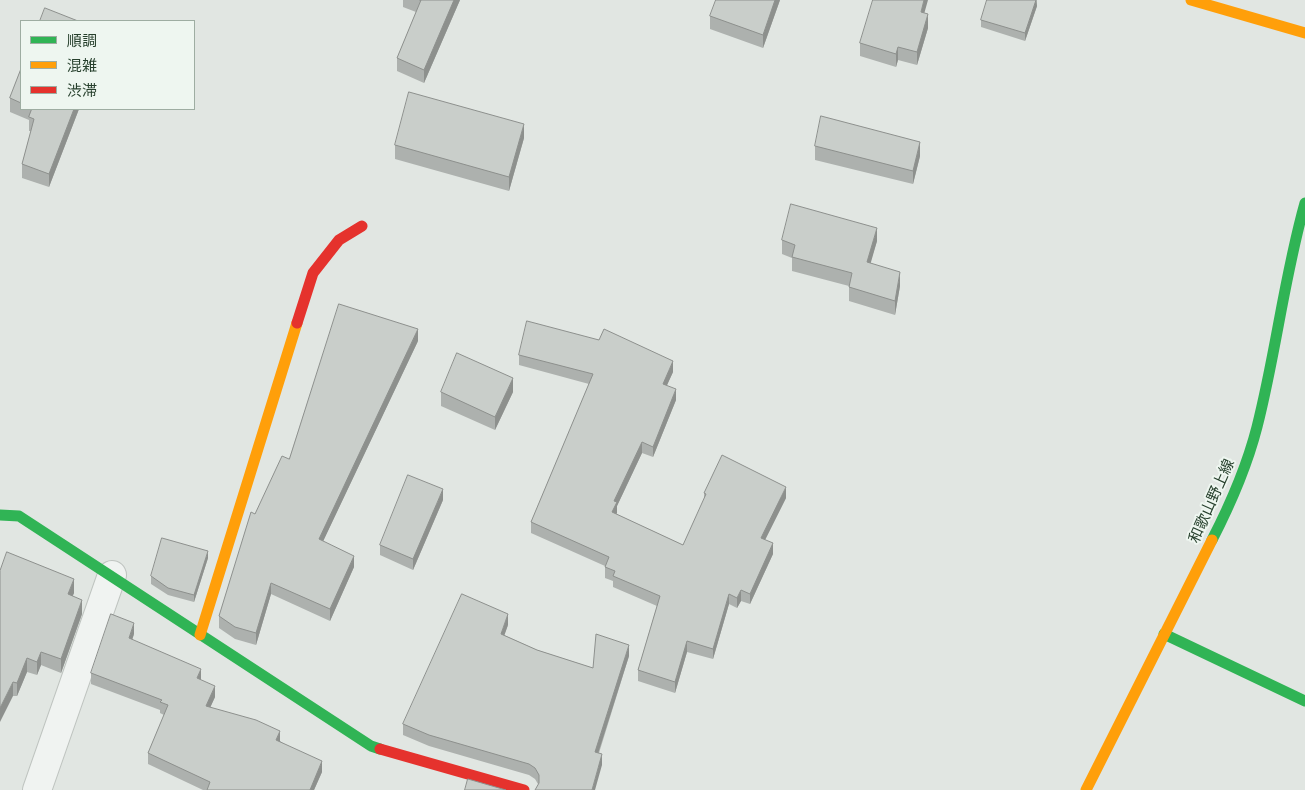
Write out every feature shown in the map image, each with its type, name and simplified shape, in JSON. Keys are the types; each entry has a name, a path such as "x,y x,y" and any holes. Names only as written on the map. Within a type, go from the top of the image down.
{"street":[{"path":"1191,0 1305,34"},
{"name":"和歌山野上線","path":"1086,790 1229,506 1257,428 1296,235 1305,203"},
{"path":"200,635 313,273 339,240 362,226"},
{"path":"0,515 19,516 371,746 524,790"},
{"path":"37,790 112,575"},
{"path":"1164,634 1305,701"}],"building":[{"path":"421,0 454,0 424,70 397,58"},
{"path":"716,0 775,0 763,35 710,16"},
{"path":"873,0 924,0 921,12 928,14 917,52 898,47 896,54 860,43"},
{"path":"987,0 1036,0 1025,33 981,20"},
{"path":"45,8 75,20 40,20"},
{"path":"20,72 20,103 10,98"},
{"path":"409,92 524,124 509,177 395,145"},
{"path":"32,110 74,110 49,174 22,164 34,119 29,117"},
{"path":"821,116 920,142 913,171 815,146"},
{"path":"791,204 877,228 867,262 900,272 895,301 849,287 852,273 792,257 795,245 782,240"},
{"path":"339,304 418,329 319,539 354,556 330,609 271,583 256,633 235,627 219,616 251,512 255,514 282,456 289,459"},
{"path":"527,321 599,340 604,329 673,361 663,384 676,389 653,447 642,442 614,501 617,502 612,512 683,545 722,455 786,487 761,538 773,543 750,594 741,590 737,598 729,594 713,649 687,641 675,682 638,670 660,596 613,576 615,571 605,567 609,557 531,522 593,374 519,355"},
{"path":"457,353 513,378 495,417 441,392"},
{"path":"408,475 443,489 413,559 380,545"},
{"path":"162,538 208,551 194,595 168,588 151,576"},
{"path":"7,552 74,579 68,594 82,600 61,659 41,652 37,662 27,658 17,683 13,682 0,708 0,571"},
{"path":"462,594 508,614 501,634 537,650 593,668 596,634 629,645 595,752 602,754 592,790 535,790 539,783 539,775 535,768 529,764 429,735 403,724"},
{"path":"111,614 134,623 129,638 201,669 197,678 215,686 206,706 256,720 280,731 276,740 322,761 310,790 207,790 210,782 148,753 168,705 160,702 162,700 91,673"},
{"path":"468,779 506,790 465,790"}],"traffic: fast":[{"path":"1212,540 1238,485 1257,427 1270,371 1291,259 1305,203"},
{"path":"0,515 19,516 371,746 380,749"},
{"path":"1164,634 1305,701"}],"traffic: slow":[{"path":"1191,0 1305,33"},
{"path":"200,635 297,323"},
{"path":"1086,790 1212,540"}],"traffic: jam":[{"path":"297,323 313,273 339,240 362,226"},
{"path":"380,749 524,790"}]}
